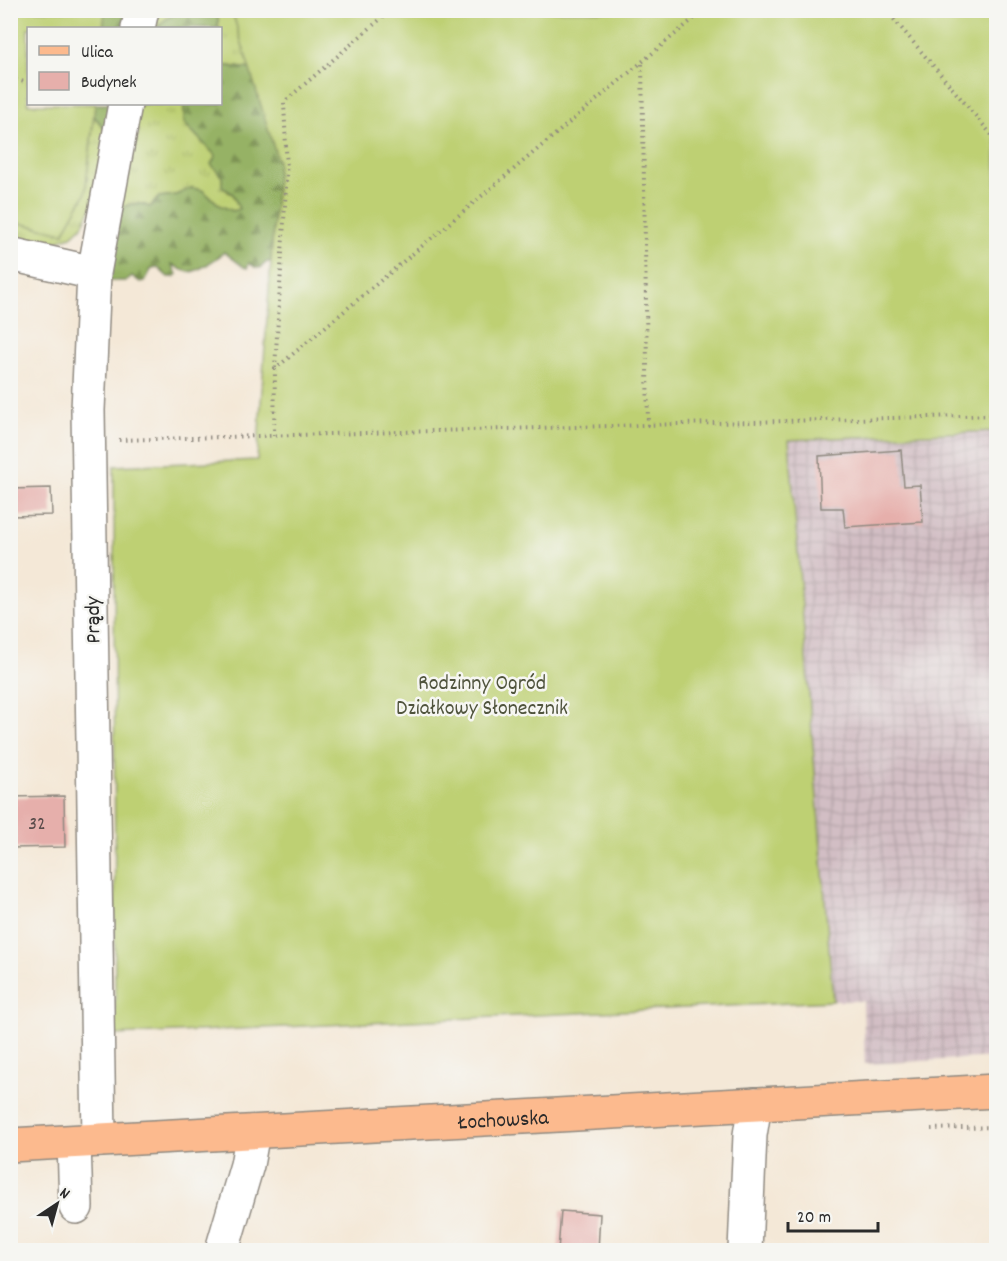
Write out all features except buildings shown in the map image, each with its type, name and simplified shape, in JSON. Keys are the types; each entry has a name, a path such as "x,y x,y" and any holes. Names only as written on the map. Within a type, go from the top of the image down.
{"main road":[{"name":"Łochowska","path":"10,1145 996,1091"}],"street":[{"path":"138,27 142,10"},
{"name":"Prądy","path":"76,1207 86,1141 88,441 94,273 125,105"},
{"path":"10,254 94,273"},
{"path":"745,1251 750,1135 755,1104"},
{"path":"222,1251 247,1165 253,1132"}],"path":[{"path":"274,436 275,369 287,171 284,102 390,10"},
{"path":"275,369 704,10"},
{"path":"886,10 996,140"},
{"path":"642,63 648,426"},
{"path":"10,78 27,83"},
{"path":"88,441 996,415"}],"shaded area":[{"path":"996,431 996,1057 865,1064 863,1001 833,1001 789,440"}],"green space":[{"path":"11,10 105,11 103,27 27,27 27,105 95,105 85,194 63,233 11,221"},
{"path":"105,10 128,11 147,27 103,27"},
{"path":"156,11 180,11 157,27 153,27"},
{"path":"180,11 212,11 218,16 218,27 157,27"},
{"path":"212,11 232,11 250,69 222,65 222,27 218,27 218,16"},
{"name":"Rodzinny Ogród Działkowy Słonecznik","path":"232,11 996,11 996,431 789,440 833,1001 115,1035 114,466 257,460 278,161"},
{"path":"222,65 250,69 278,161 271,262 267,262 260,268 249,263 247,268 224,252 198,270 189,272 171,263 177,274 174,277 168,277 157,267 152,268 145,281 140,282 132,276 126,281 110,281 88,251 106,224 121,209 139,204 150,207 159,197 176,195 191,188 202,190 221,206 233,211 239,209 233,194 222,187 222,177 211,164 216,156 184,123 184,105 222,105"},
{"path":"95,105 140,105 104,128 94,116"},
{"path":"141,105 184,105 184,123 216,156 228,192 233,194 239,209 233,211 221,206 202,190 192,188 176,195 159,197 150,207 112,215 139,131 136,127 138,108"},
{"path":"94,116 104,128 106,179 81,228 71,236 46,245 11,238 11,221 63,233 85,194"}]}
